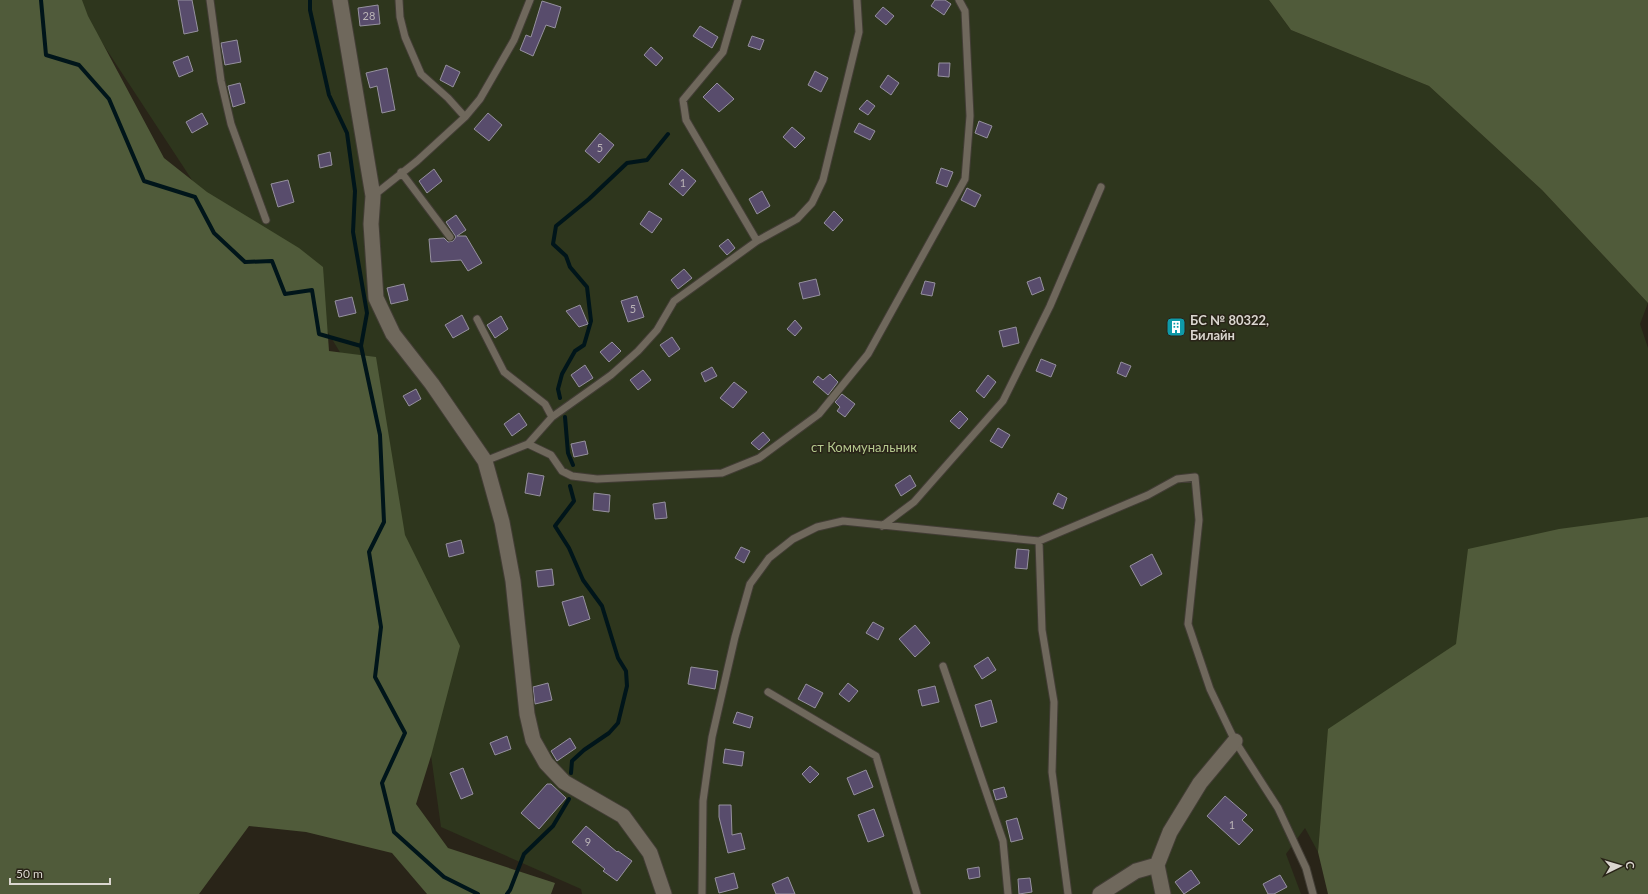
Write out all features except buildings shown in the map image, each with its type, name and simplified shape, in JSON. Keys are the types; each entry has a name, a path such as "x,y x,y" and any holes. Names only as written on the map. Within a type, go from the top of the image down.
{"street":[{"path":"340,0 373,196 372,224 376,298 393,334 432,384 485,461 502,522 513,581 527,714 533,740 546,762 564,782 623,816 650,853 663,894"},
{"path":"1163,894 1160,887 1157,865 1170,832 1200,783 1235,741"},
{"path":"1100,894 1136,871 1157,865"}],"lane":[{"path":"210,0 222,81 231,124 266,220"},
{"path":"399,0 400,17 405,37 421,74 448,98 465,117"},
{"path":"373,196 465,117 480,99 514,40 530,0"},
{"path":"738,0 723,52 683,100 686,120 757,241"},
{"path":"485,461 528,444 552,416 611,375 638,351 657,330 674,301 757,241 797,219 812,203 823,180 859,32 857,0"},
{"path":"528,444 551,455 562,471 572,476 597,479 722,473 759,458 819,414 868,354 966,179 970,116 965,11 959,0"},
{"path":"402,172 450,237"},
{"path":"882,526 914,502 1003,401 1050,306 1101,187"},
{"path":"476,319 504,372 545,404 552,416"},
{"path":"702,894 703,801 712,737 735,637 750,584 769,558 793,539 817,527 843,521 1039,541 1148,495 1177,479 1196,477 1199,520 1188,624 1210,689 1235,741 1278,808 1306,868 1313,894"},
{"path":"1039,541 1042,630 1054,702 1052,772 1068,894"},
{"path":"943,666 1003,841 1008,894"},
{"path":"768,692 876,756 917,894"}],"green space":[{"path":"0,0 82,0 88,16 164,158 207,192 299,248 323,267 329,351 376,357 405,535 460,646 431,756 416,804 448,848 555,883 551,894 427,894 392,853 306,832 249,826 199,894 0,894"},
{"name":"ст Коммунальник","path":"80,0 1269,0 1291,30 1429,86 1542,190 1648,303 1640,324 1648,348 1648,523 1422,667 1322,805 1318,852 1305,828 1286,854 1301,894 582,894 581,889 441,827 385,426 302,290 232,241 97,35"},
{"path":"1269,0 1648,0 1648,303 1542,190 1429,86 1291,30"},
{"path":"1648,517 1648,894 1328,894 1318,852 1328,729 1456,644 1468,549 1559,529"}],"waterway":[{"path":"41,0 46,55 79,65 109,99 144,181 195,197 214,233 245,262 272,261 285,294 312,290 319,334 361,346 380,435 384,522 369,552 381,627 375,677 405,733 382,783 394,832 444,877 478,894"},
{"path":"310,0 310,10 329,95 347,133 355,191 353,232 367,313 361,346"},
{"path":"560,398 558,389 562,374 575,351 584,345 591,321 587,287 570,267 566,256 553,244 556,226 589,199 627,163 647,160 668,134"},
{"path":"565,417 568,453 573,465"},
{"path":"570,486 574,501 555,526 569,548 583,580 602,606 618,658 626,671 627,686 618,723 609,733 584,750 572,761 571,773"},
{"path":"507,894 524,854 553,826 569,799"}],"place":[{"name":"БС № 80322, Билайн","path":"1176,327"}]}
